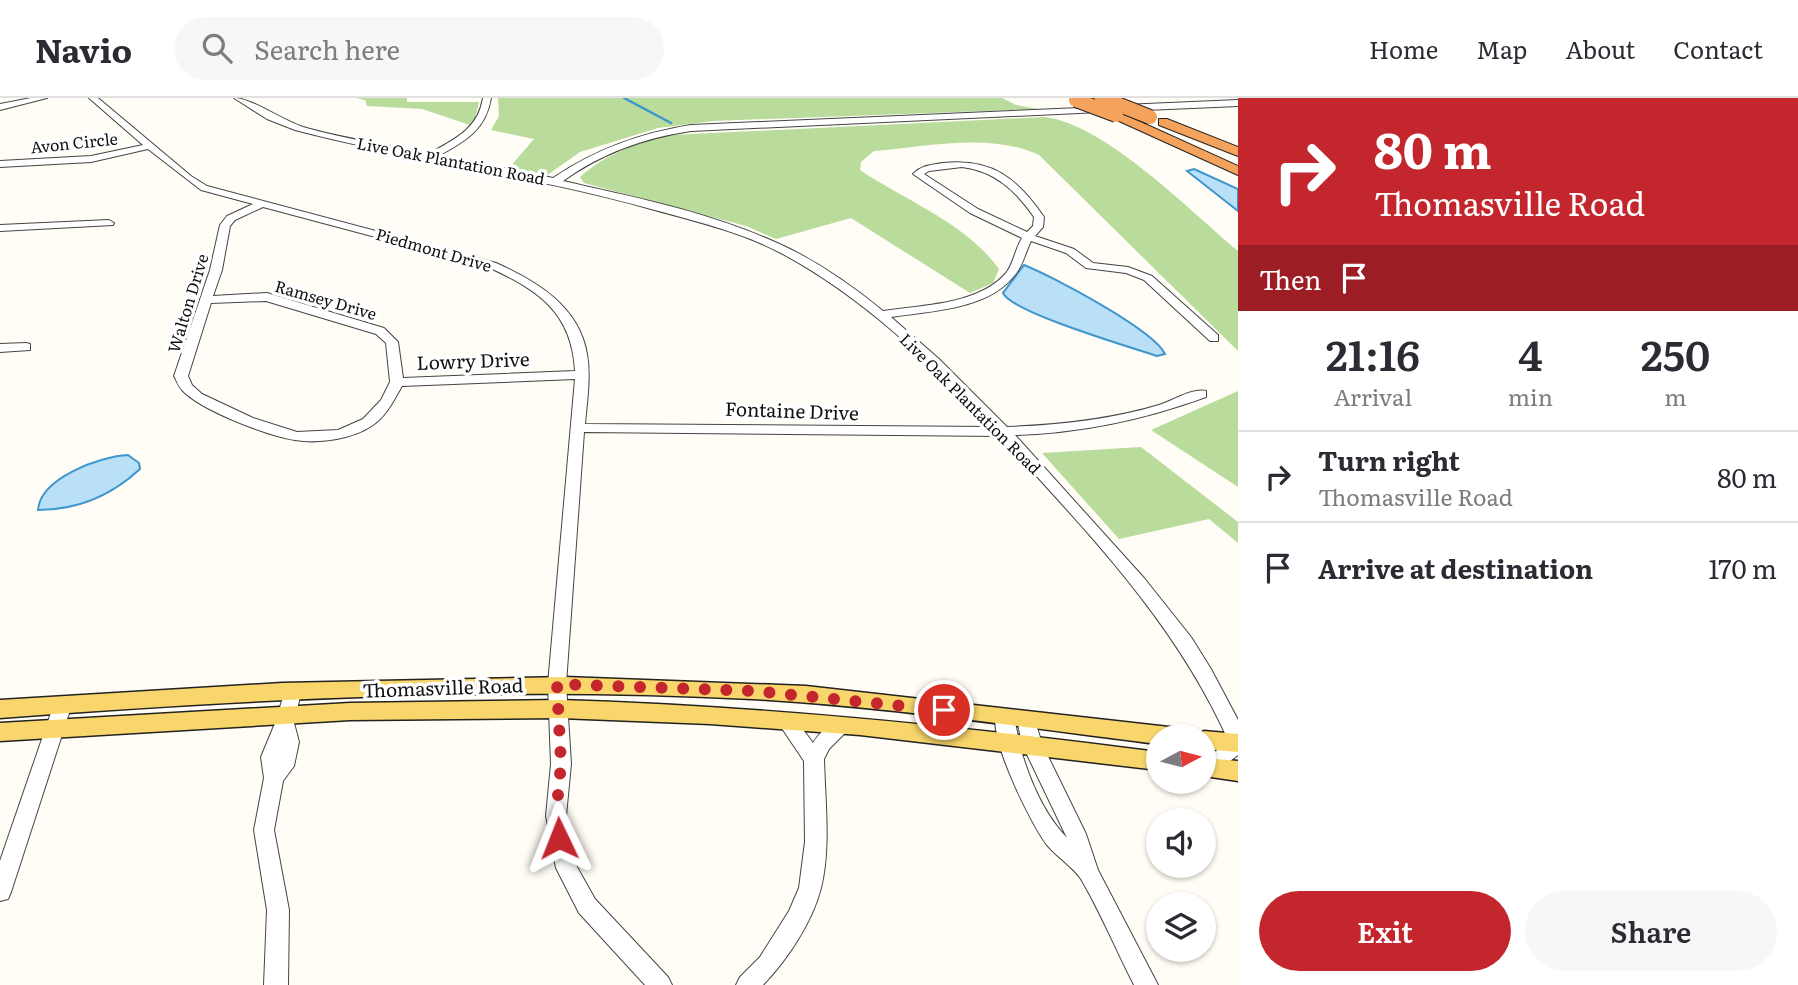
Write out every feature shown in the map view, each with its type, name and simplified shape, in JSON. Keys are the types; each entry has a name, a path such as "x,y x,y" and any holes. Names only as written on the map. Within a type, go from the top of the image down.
{"highway":[{"path":"1101,98 1238,151"},
{"path":"1074,99 1238,165"},
{"path":"1123,118 1238,171"}],"main road":[{"name":"Thomasville Road","path":"0,732 288,710 557,684 785,693 1146,733"},
{"path":"785,693 786,721"},
{"name":"Thomasville Road","path":"0,709 63,704 288,710 559,709 844,725 1032,744 1146,759"},
{"path":"1216,741 1238,743"},
{"path":"1216,767 1238,771"}],"street":[{"path":"0,107 43,98"},
{"name":"Piedmont Drive","path":"93,98 204,188 447,251 515,276 544,296 575,328 581,345 582,375 557,684 561,764 556,816 563,857 587,906 660,985"},
{"name":"Live Oak Plantation Road","path":"238,98 270,117 298,128 556,181 684,215 766,242 803,261 880,315 932,361 1004,432 1118,559 1177,632 1218,695 1238,743"},
{"path":"431,156 478,128 486,111 487,98"},
{"path":"556,181 590,157 611,147 655,134 701,127 1238,103"},
{"name":"Avon Circle","path":"0,164 91,159 150,146"},
{"path":"880,315 969,299 990,292 1014,269 1028,237 1038,227 1039,217 996,171 962,164 919,171 922,178 974,211 1028,237 1070,251 1090,266 1128,270 1147,278 1214,338"},
{"name":"Walton Drive","path":"264,203 231,218 225,225 207,300 181,376 190,394 205,403 295,436 305,437"},
{"path":"0,228 109,223"},
{"name":"Ramsey Drive","path":"207,300 267,298 380,331 392,342 397,382"},
{"path":"0,348 26,347"},
{"name":"Lowry Drive","path":"305,437 342,432 368,421 376,416 397,382 582,375"},
{"name":"Fontaine Drive","path":"579,428 656,425 887,432 1004,432 1122,421 1164,409 1201,394"},
{"path":"0,892 63,704"},
{"path":"276,985 278,910 264,830 274,778 284,766 289,742 288,710"},
{"path":"1015,718 1008,742 1033,802 1054,837 1088,872"},
{"path":"1015,718 1032,744 1076,834 1088,872 1146,985"},
{"path":"786,721 814,759"},
{"path":"748,985 768,964 798,917 810,888 815,842 814,759 822,744 844,725"},
{"path":"1216,760 1238,743"}],"green space":[{"path":"356,98 407,98 407,102 479,102 473,126 422,109 367,106 365,100"},
{"path":"498,98 1002,98 1016,105 1038,109 713,121 658,128 580,152 546,176 509,168 534,139 491,130 499,116"},
{"path":"1045,117 1069,123 1120,152 1238,251 1238,351 1039,155 1020,148 979,143 936,144 874,151 861,162 860,170 970,238 999,269 993,283 970,293 851,218 776,239 746,226 584,183 580,177 623,150 672,135"},
{"path":"1238,391 1238,487 1151,430"},
{"path":"1141,447 1238,522 1238,543 1209,519 1119,539 1042,453"}],"water":[{"path":"1194,169 1238,189 1238,211 1187,171"},
{"path":"1024,265 1123,318 1157,344 1165,354 1157,356 1099,337 1048,319 1011,301 1003,293"},
{"path":"128,455 139,463 140,469 118,486 80,504 38,510 41,498 60,479 88,464"}],"waterway":[{"path":"624,98 671,123"}],"route":[{"path":"559,838 556,816 561,764 557,684 754,691 944,710"}]}
